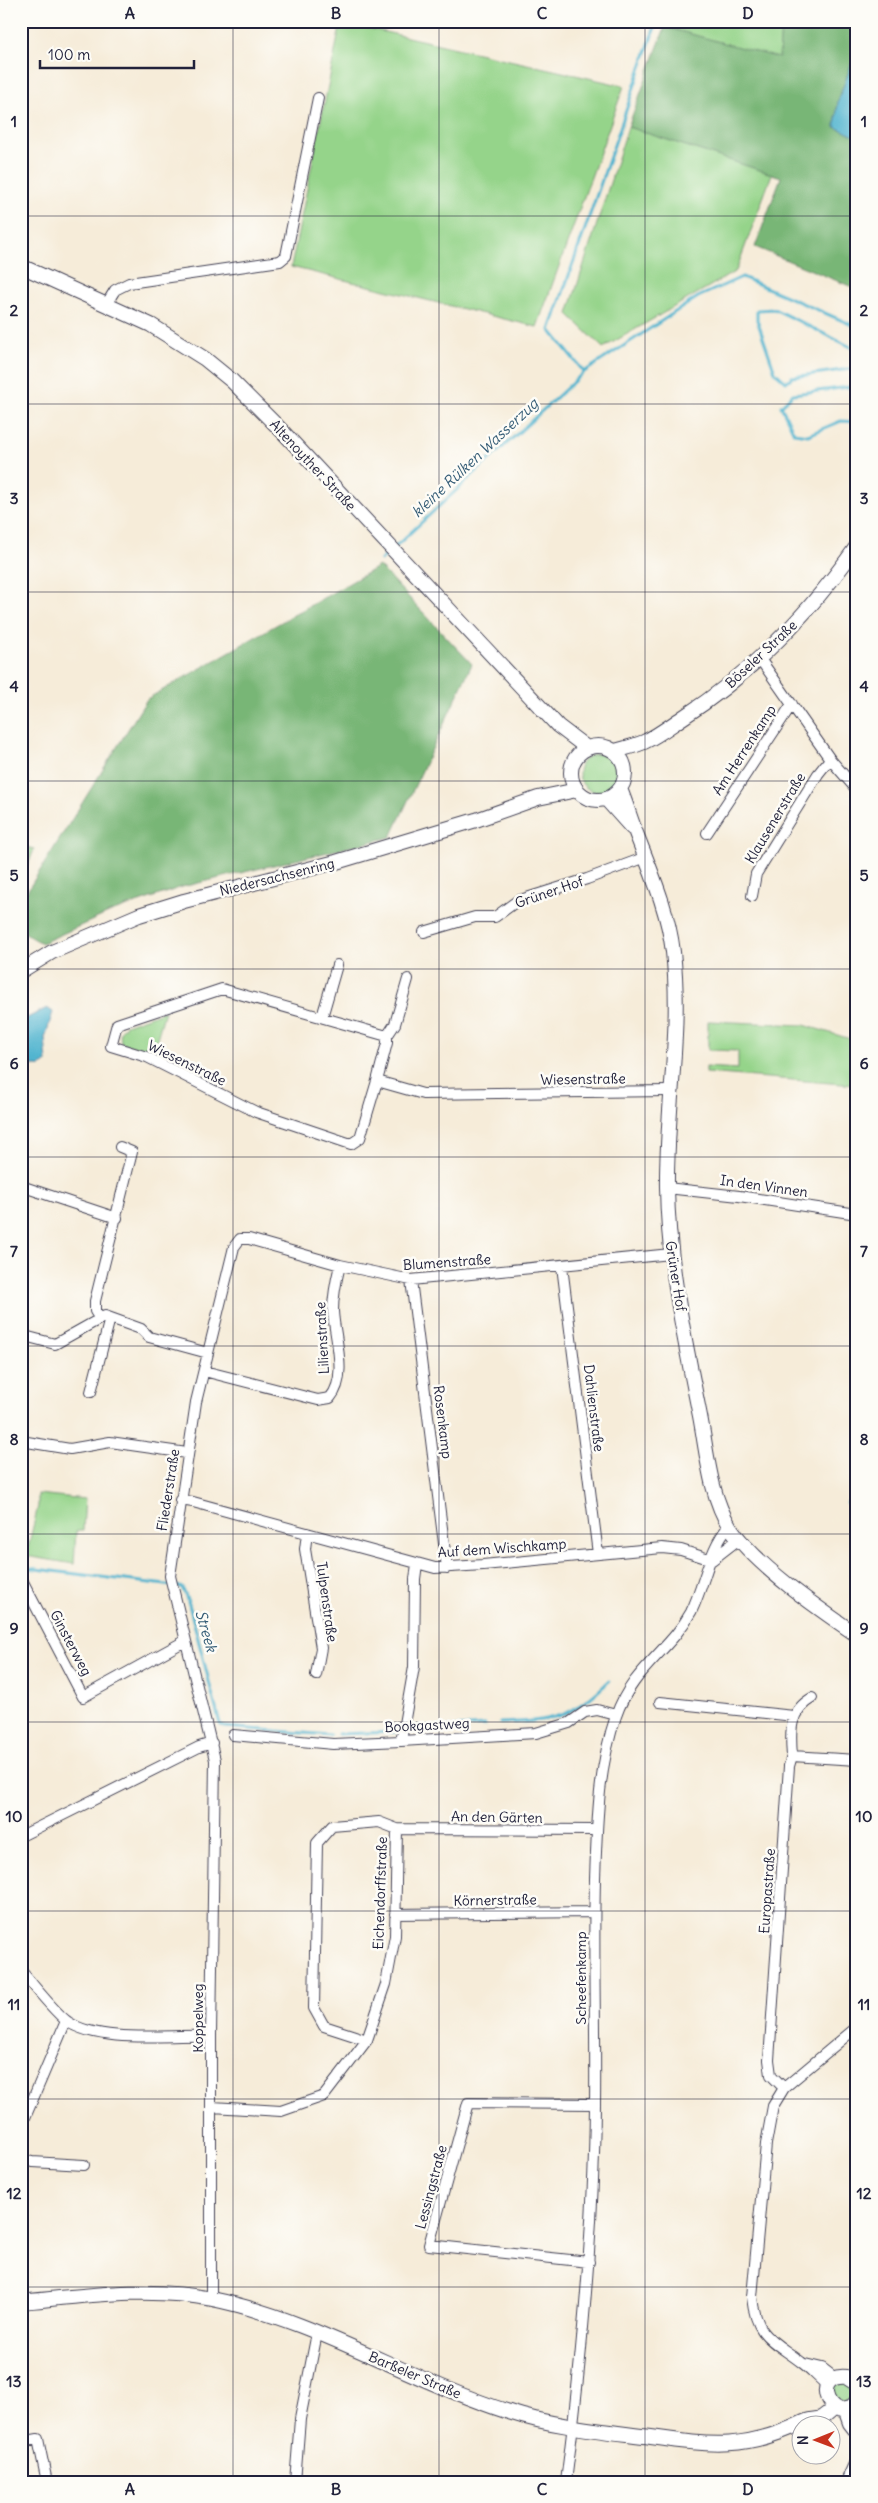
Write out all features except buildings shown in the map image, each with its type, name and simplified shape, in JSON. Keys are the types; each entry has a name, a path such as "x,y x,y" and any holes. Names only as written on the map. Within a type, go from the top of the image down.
{"main road":[{"name":"Altenoyther Straße","path":"21,266 107,303 175,340 232,381 276,424 558,726 587,748"},
{"name":"Böseler Straße","path":"615,751 645,742 708,701 760,659 810,607 857,546"},
{"name":"Altenoyther Straße","path":"558,726 574,759"},
{"name":"Böseler Straße","path":"625,766 645,742"},
{"path":"601,746 615,751 625,766 626,774 620,789 606,799 590,799 577,790 571,776 574,759 587,748 601,746"},
{"name":"Niedersachsenring","path":"538,798 571,776"},
{"name":"Grüner Hof","path":"620,789 666,915 673,951 676,989 667,1188 671,1254 692,1378 714,1485 729,1526 758,1559 857,1635"},
{"name":"Niedersachsenring","path":"21,971 52,952 140,914 336,862 476,820 538,798 577,790"},
{"name":"Grüner Hof","path":"606,799 636,832"},
{"name":"Barßeler Straße","path":"21,2302 107,2293 179,2294 212,2299 257,2310 510,2413 573,2426 709,2445 724,2445 766,2437 809,2420 815,2410 846,2406"},
{"path":"855,2380 840,2376 831,2382 846,2406 850,2423 857,2432"},
{"path":"848,2482 857,2462"}],"street":[{"path":"107,303 115,290 129,283 280,261 286,256 318,98"},
{"name":"Am Herrenkamp","path":"707,833 792,704 760,659"},
{"path":"792,704 830,759 857,790"},
{"name":"Klausenerstraße","path":"752,896 756,874 818,774 830,759"},
{"name":"Grüner Hof","path":"424,932 475,916 495,917 516,901 587,879 646,857"},
{"path":"322,1017 337,964"},
{"name":"Wiesenstraße","path":"387,1036 222,989 118,1024 111,1046 147,1057 256,1112 351,1144 360,1138 387,1044 387,1036 395,1024 408,979"},
{"name":"Wiesenstraße","path":"376,1082 423,1094 670,1091"},
{"path":"120,1147 132,1152 95,1301 95,1311 105,1318 141,1329 149,1337 208,1353"},
{"path":"21,1186 117,1218"},
{"name":"In den Vinnen","path":"667,1188 739,1196 857,1214"},
{"name":"Blumenstraße","path":"234,1248 240,1239 249,1239 340,1265 412,1280 671,1254"},
{"name":"Fliederstraße","path":"211,1740 171,1586 170,1566 187,1453 208,1353 234,1248"},
{"name":"Lilienstraße","path":"204,1371 318,1400 330,1398 338,1387 339,1372 333,1289 340,1265"},
{"name":"Dahlienstraße","path":"562,1266 598,1554"},
{"name":"Rosenkamp","path":"412,1280 446,1568"},
{"path":"21,1335 55,1344 105,1318"},
{"path":"91,1392 105,1318"},
{"path":"21,1441 70,1449 110,1442 187,1453"},
{"name":"Auf dem Wischkamp","path":"180,1500 417,1564 446,1568 662,1548 681,1550 712,1560"},
{"name":"Scheefenkamp","path":"566,2482 589,2262 595,2104 594,1912 597,1830 603,1772 616,1715 624,1696 640,1672 682,1626 698,1597 718,1540 729,1526"},
{"name":"Tulpenstraße","path":"307,1533 305,1549 320,1648 316,1675"},
{"path":"712,1560 739,1539"},
{"path":"401,1740 414,1667 415,1579 417,1564"},
{"name":"Ginsterweg","path":"21,1578 84,1697 186,1641"},
{"path":"660,1702 794,1716 798,1708 812,1698"},
{"name":"Bookgastweg","path":"233,1735 333,1744 536,1733 569,1723 585,1712 597,1710 616,1715"},
{"name":"Europastraße","path":"784,2088 771,2075 769,2060 794,1716"},
{"path":"21,1836 211,1740"},
{"name":"Koppelweg","path":"211,1740 215,1795 211,2036 212,2299"},
{"path":"792,1756 857,1760"},
{"name":"An den Gärten","path":"367,2040 324,2026 314,2008 317,1843 332,1826 379,1822 397,1829 597,1830"},
{"name":"Eichendorffstraße","path":"212,2107 281,2111 324,2096 367,2040 386,1984 395,1936 397,1829"},
{"name":"Körnerstraße","path":"395,1914 594,1912"},
{"path":"21,1970 66,2021 84,2030 105,2035 211,2036"},
{"path":"21,2127 66,2021"},
{"path":"831,2382 822,2368 804,2363 769,2339 754,2316 752,2297 768,2124 772,2106 784,2088 857,2027"},
{"name":"Lessingstraße","path":"589,2262 429,2245 468,2103 595,2104"},
{"path":"21,2159 32,2162 84,2165"},
{"path":"295,2482 300,2419 317,2333"},
{"path":"21,2442 38,2439 47,2482"}],"green space":[{"path":"667,21 781,21 780,59 665,27"},
{"path":"781,21 857,21 857,49 838,101 835,127 857,137 857,289 755,247 781,177 628,127 665,27 779,58"},
{"path":"341,22 624,86 537,327 291,267"},
{"path":"628,127 772,174 736,271 603,348 568,314"},
{"path":"379,566 472,664 391,837 182,887 111,912 42,943 23,931 21,927 21,901 147,699"},
{"path":"598,754 612,759 617,773 612,787 598,792 584,787 579,773 584,759"},
{"path":"21,846 34,849 28,865 21,863"},
{"path":"165,1011 153,1052 121,1043 120,1032 126,1025"},
{"path":"708,1021 804,1025 857,1041 855,1085 706,1073 706,1067 738,1069 738,1051 708,1050"},
{"path":"38,1494 85,1499 83,1531 76,1531 74,1564 26,1556 38,1506"},
{"path":"842,2383 849,2386 852,2393 849,2400 842,2403 835,2400 832,2393 835,2386"}],"water":[{"path":"857,49 857,137 835,127 838,101"},
{"path":"47,1008 53,1012 45,1038 47,1062 41,1066 36,1066 29,1064 21,1044 21,1021"}],"waterway":[{"path":"584,372 550,330 657,21"},
{"path":"395,547 584,372 698,297 742,277 857,327"},
{"path":"857,350 774,309 757,310 757,320 775,372 786,382 792,377 857,368"},
{"path":"857,386 793,394 781,406 794,433 808,435 841,421 857,422"},
{"name":"kleine Rülken Wasserzug","path":"381,560 391,551"},
{"name":"Streek","path":"847,1503 857,1493"},
{"name":"Streek","path":"28,1568 182,1587 189,1604 220,1724 224,1727 330,1735"},
{"name":"Streek","path":"500,1723 533,1721 559,1715 583,1703 609,1681"},
{"name":"Streek","path":"418,1730 485,1725"},
{"name":"Streek","path":"338,1734 396,1732"}]}
